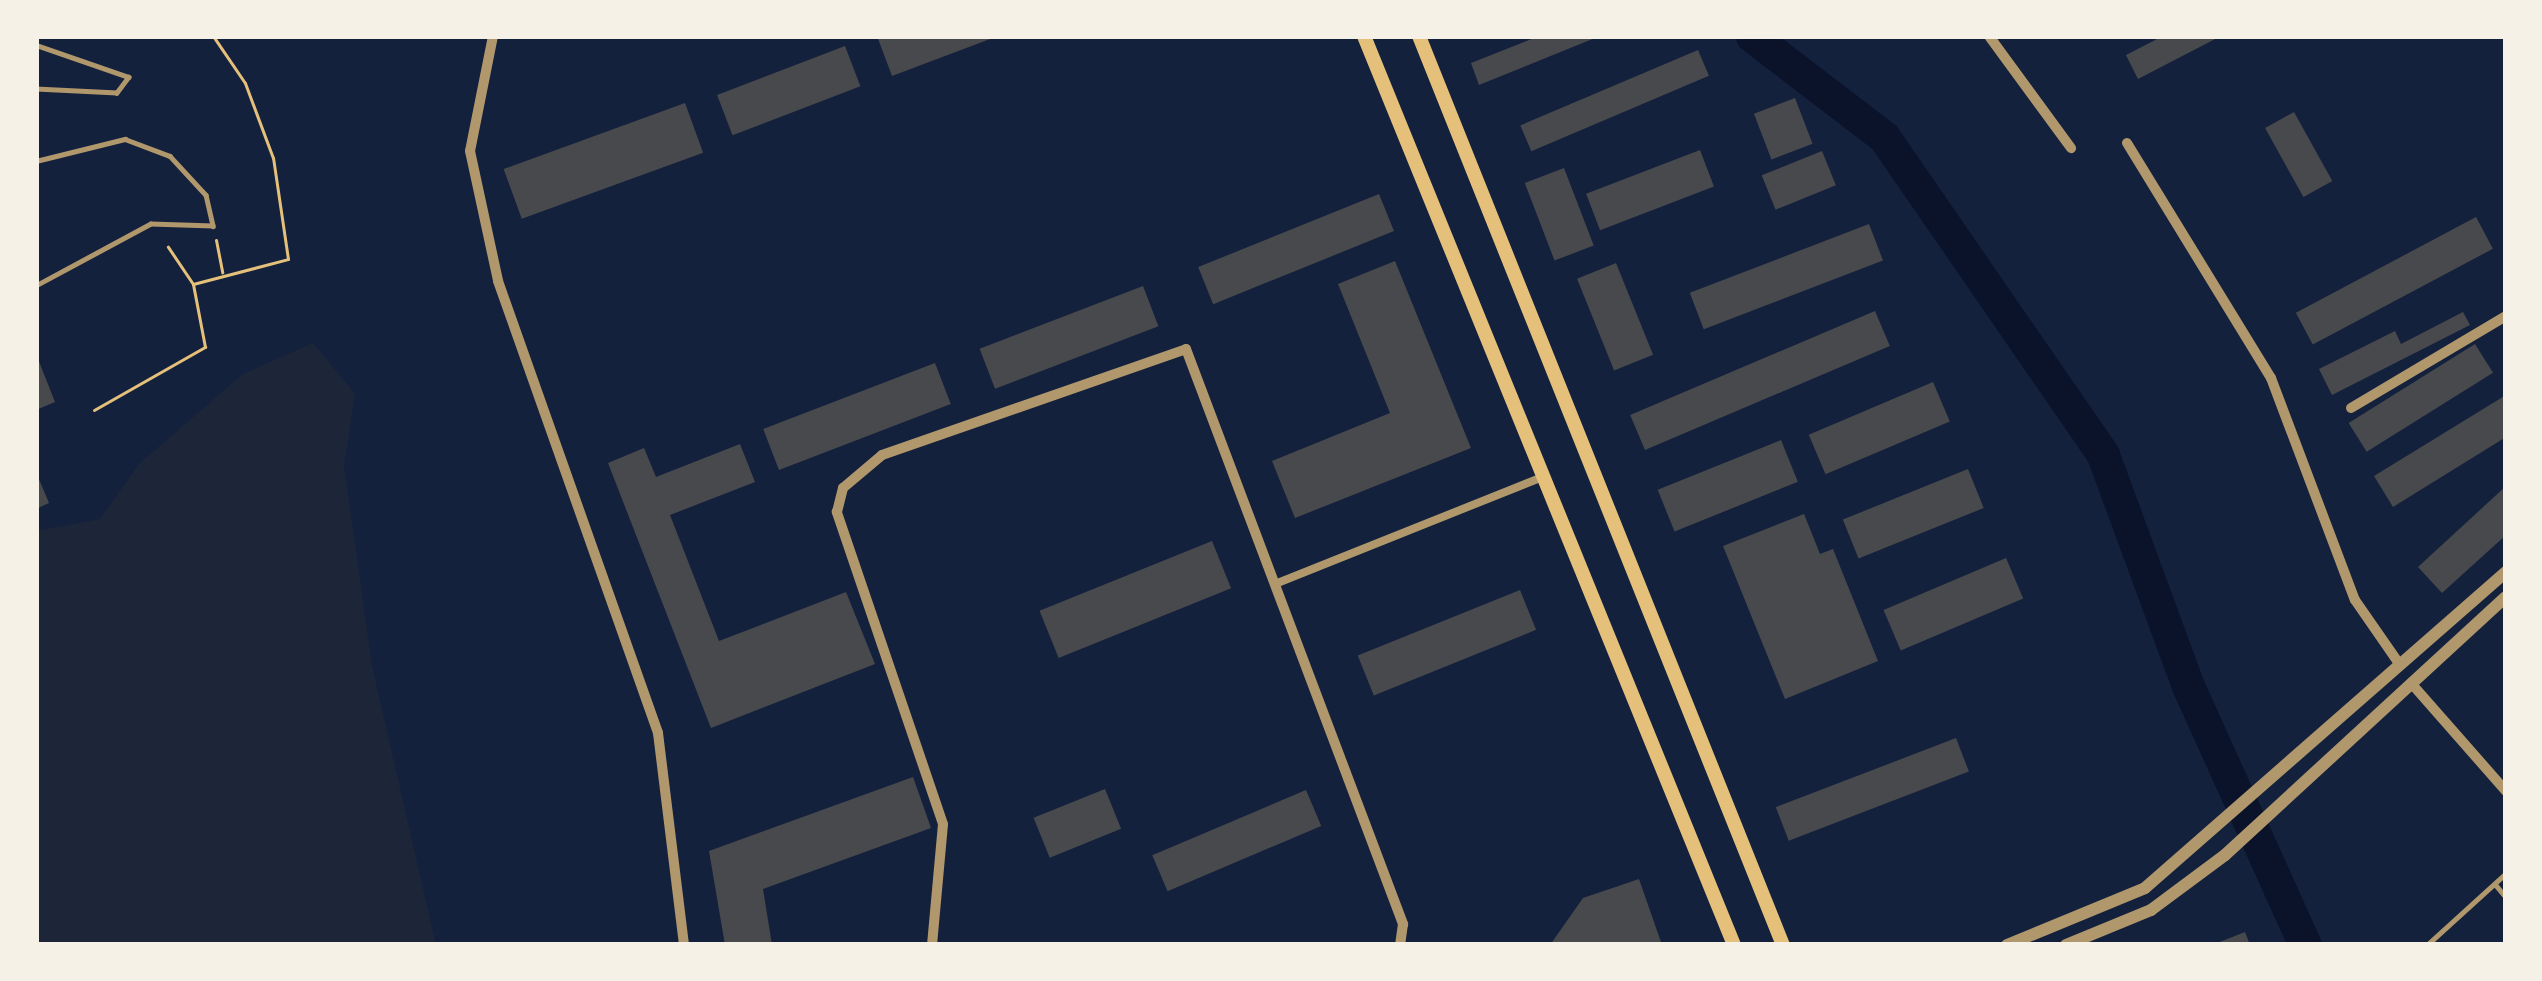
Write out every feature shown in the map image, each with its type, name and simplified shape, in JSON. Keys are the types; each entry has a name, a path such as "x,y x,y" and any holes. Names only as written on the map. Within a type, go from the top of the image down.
{"main road":[{"path":"1364,36 1733,945"},
{"path":"1419,36 1783,945"}],"street":[{"path":"493,36 470,151 498,281 658,734 684,945"},
{"path":"1989,36 2071,148"},
{"path":"2127,143 2271,378 2355,600 2400,665"},
{"path":"2351,408 2506,316"},
{"path":"932,945 943,824 837,512 843,488 864,466 1186,349 1402,924 1400,945"},
{"path":"1275,584 1544,477"},
{"path":"2007,945 2120,903 2215,833 2506,572"},
{"path":"2066,945 2150,910 2225,855 2506,597"},
{"path":"2411,683 2506,791"}],"lane":[{"path":"36,45 129,77 117,93 36,89"},
{"path":"36,161 125,139 170,156 206,195 213,226 151,224 36,286"},
{"path":"2427,945 2506,873"},
{"path":"2495,884 2506,897"}],"path":[{"path":"193,284 288,259 273,158 245,83 213,36"},
{"path":"213,226 223,274"},
{"path":"94,410 205,347 193,284 169,247"}],"shaded area":[{"path":"313,343 355,394 344,466 372,666 436,945 36,945 36,531 100,519 139,464 243,374"}],"building":[{"path":"877,36 998,36 892,76"},
{"path":"1539,36 1600,36 1479,85 1471,63"},
{"path":"2163,36 2221,36 2138,79 2126,55"},
{"path":"845,46 860,86 733,135 717,95"},
{"path":"1698,50 1709,76 1531,151 1520,125"},
{"path":"1795,98 1813,144 1771,160 1754,114"},
{"path":"685,103 703,153 522,219 504,169"},
{"path":"2294,112 2332,181 2303,197 2265,128"},
{"path":"1700,150 1714,186 1600,230 1586,194"},
{"path":"1822,151 1836,185 1776,210 1762,175"},
{"path":"1564,168 1594,245 1555,261 1525,183"},
{"path":"1379,194 1394,231 1213,304 1198,267"},
{"path":"2476,217 2493,249 2313,345 2296,313"},
{"path":"1869,224 1883,260 1704,329 1690,293"},
{"path":"1395,261 1471,448 1295,518 1272,461 1390,413 1338,284"},
{"path":"1616,263 1653,355 1614,371 1577,279"},
{"path":"1143,286 1158,326 995,389 980,349"},
{"path":"1875,311 1890,346 1645,450 1630,415"},
{"path":"2463,312 2470,325 2332,395 2319,369 2395,331 2401,344"},
{"path":"2475,344 2493,373 2367,452 2349,423"},
{"path":"36,354 55,402 36,410"},
{"path":"935,363 951,404 779,470 763,429"},
{"path":"1933,382 1950,422 1826,474 1809,435"},
{"path":"2506,395 2506,437 2393,507 2374,476"},
{"path":"1781,440 1798,482 1675,532 1658,490"},
{"path":"740,444 755,482 670,515 719,641 846,592 875,664 711,728 608,463 644,448 656,477"},
{"path":"1968,469 1984,508 1859,559 1843,520"},
{"path":"36,472 49,503 36,509"},
{"path":"2506,486 2506,535 2442,593 2418,567"},
{"path":"1804,514 1820,554 1833,549 1878,661 1785,699 1723,546"},
{"path":"1212,541 1231,588 1059,658 1040,611"},
{"path":"2006,558 2023,599 1901,650 1884,610"},
{"path":"1520,590 1536,630 1374,695 1358,656"},
{"path":"1956,738 1969,772 1789,841 1776,807"},
{"path":"913,777 931,828 763,889 772,945 725,945 709,851"},
{"path":"1105,789 1121,829 1050,858 1034,818"},
{"path":"1306,790 1321,826 1168,891 1152,855"},
{"path":"1639,879 1662,945 1550,945 1583,898"},
{"path":"2245,932 2250,945 2212,945"}],"waterway":[{"path":"1752,36 1884,137 2103,455 2188,686 2305,945"}]}
